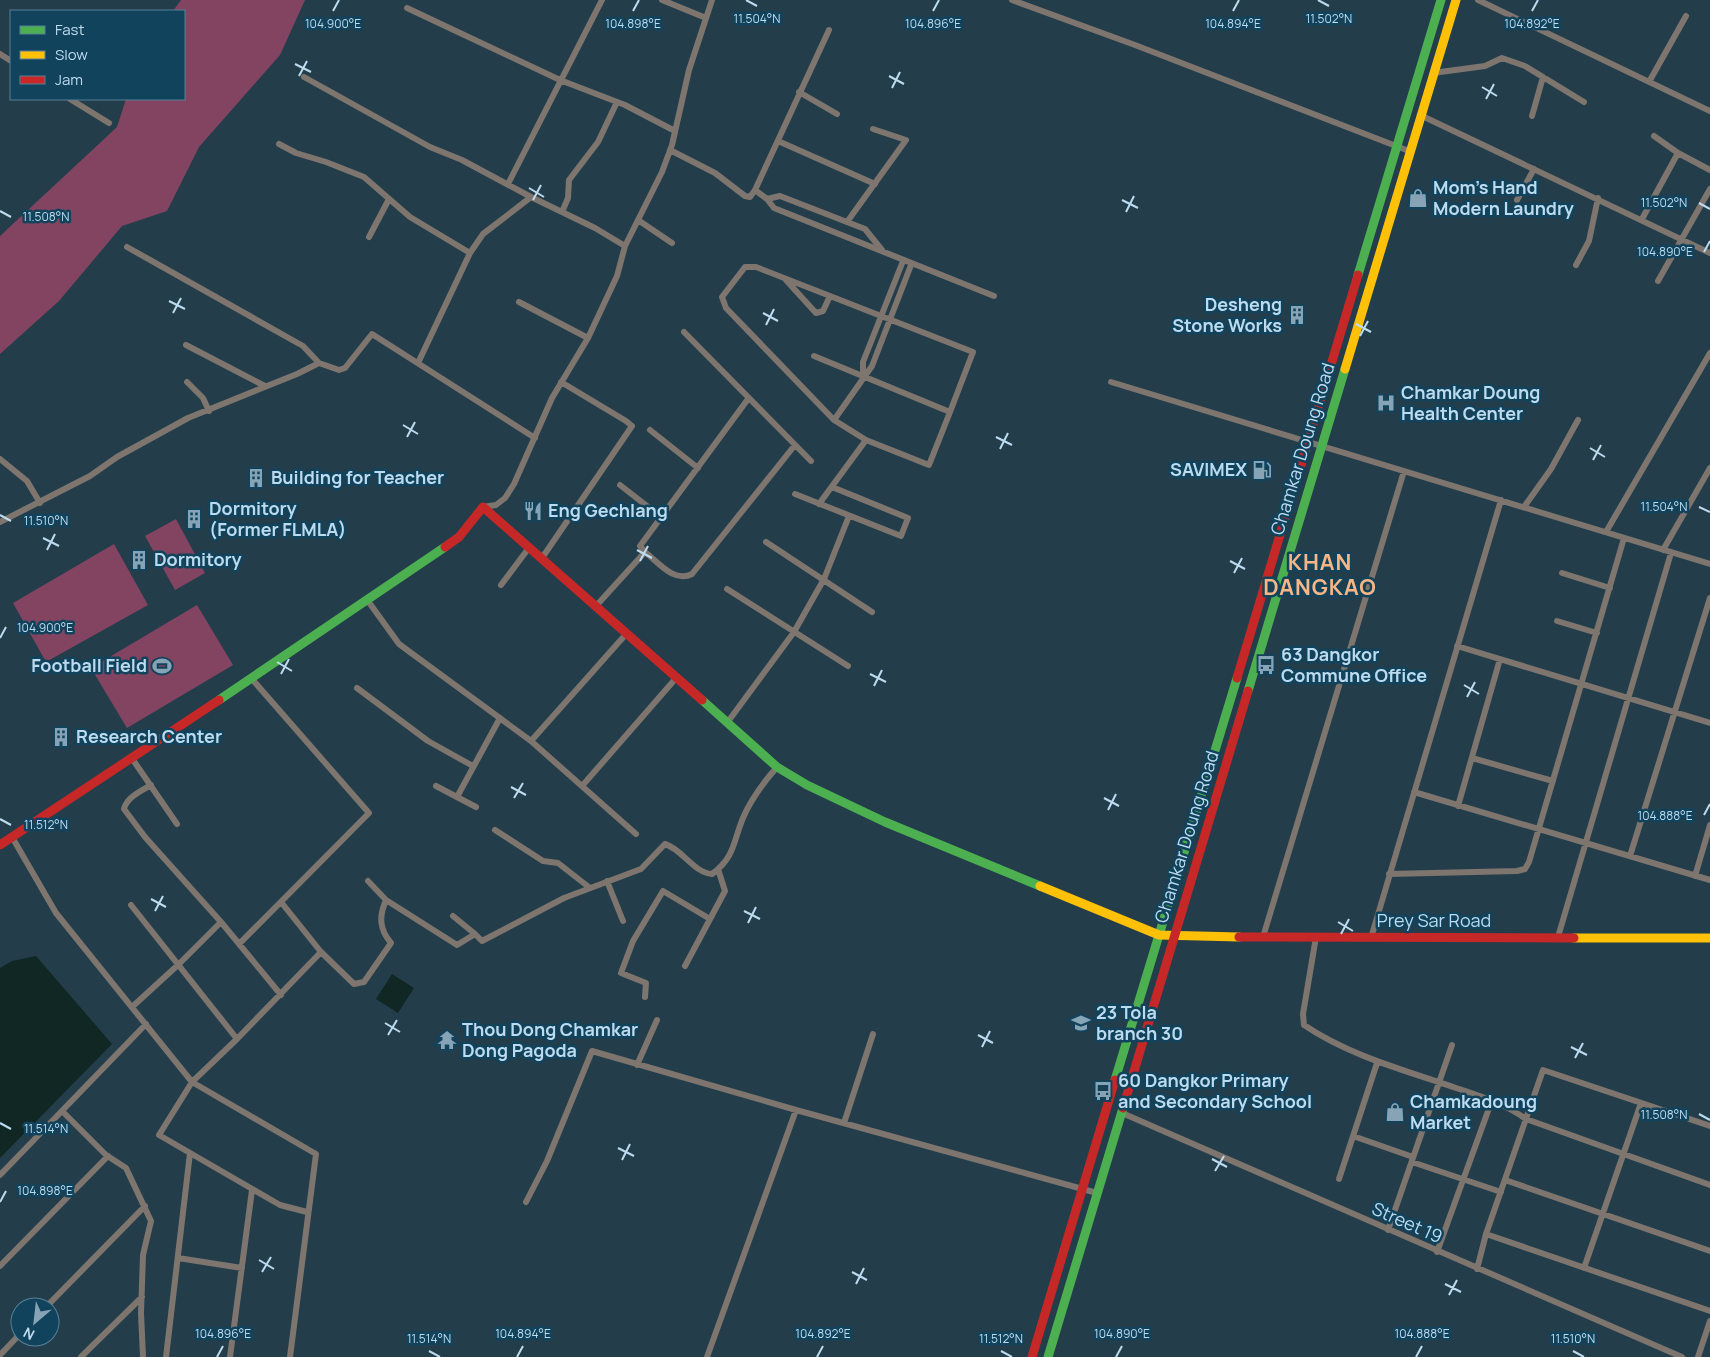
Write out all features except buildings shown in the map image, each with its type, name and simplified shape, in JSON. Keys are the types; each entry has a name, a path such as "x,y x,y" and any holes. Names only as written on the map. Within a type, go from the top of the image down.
{"main road":[{"name":"Chamkar Doung Road","path":"1032,1357 1441,0"},
{"name":"Chamkar Doung Road","path":"1048,1357 1409,151 1456,0"},
{"name":"Prey Sar Road","path":"483,507 528,549 542,558 777,767 807,785 886,822 1159,934 1174,937 1263,938 1710,938"},
{"path":"0,845 368,601 459,537 483,507"}],"street":[{"path":"508,184 602,0"},
{"path":"662,0 706,18"},
{"path":"483,507 496,505 506,498 561,382 588,338 617,276 625,246 670,150 689,70 712,0"},
{"path":"1012,0 1135,45 1409,151"},
{"path":"1478,0 1710,111"},
{"path":"407,8 560,80 617,102 675,131"},
{"path":"1649,82 1686,16"},
{"path":"670,150 715,173 745,196 750,197 830,30"},
{"path":"1433,73 1485,66 1502,58 1525,66 1584,102"},
{"path":"304,77 430,147 462,160 531,197 595,228 625,246"},
{"path":"1532,116 1543,77"},
{"path":"799,92 837,114"},
{"path":"72,100 109,123"},
{"path":"562,212 568,198 569,180 598,142 617,102"},
{"path":"1420,115 1710,252"},
{"path":"847,222 906,140 873,129"},
{"path":"1654,136 1678,153 1710,170"},
{"path":"778,141 875,184"},
{"path":"279,144 296,153 364,177 410,217 470,254"},
{"path":"1642,219 1678,153"},
{"path":"1517,200 1534,168"},
{"path":"1658,281 1710,189"},
{"path":"755,190 767,199 774,208 994,296"},
{"path":"767,199 780,196 865,229 883,252"},
{"path":"418,363 470,254 483,234 531,197"},
{"path":"1576,266 1589,241 1598,198"},
{"path":"370,237 389,199"},
{"path":"638,220 672,243"},
{"path":"127,247 303,346 319,362 340,370 345,368 372,334 535,438"},
{"path":"863,376 863,362 903,261"},
{"path":"834,420 863,376 872,366 911,264"},
{"path":"752,265 882,318 973,352 929,465 866,440 834,420 722,302 722,297 746,266 752,265"},
{"path":"784,278 816,314 823,311 830,296"},
{"path":"519,302 588,338"},
{"path":"684,332 811,461"},
{"path":"186,344 265,386"},
{"path":"1606,532 1710,352"},
{"path":"814,356 950,412"},
{"path":"0,522 90,476 126,452 188,418 319,362"},
{"path":"187,382 203,398 209,410"},
{"path":"542,558 632,426 561,382"},
{"path":"1111,382 1710,564"},
{"path":"748,399 640,546 645,552 677,577 685,578 692,574 795,445"},
{"path":"1524,507 1551,469 1578,420"},
{"path":"650,430 698,468"},
{"path":"819,504 866,440"},
{"path":"0,459 27,481 40,503"},
{"path":"1662,550 1710,468"},
{"path":"1263,938 1404,471"},
{"path":"620,485 662,517"},
{"path":"795,494 901,536 908,518 832,487"},
{"path":"1371,938 1501,500"},
{"path":"727,723 794,632 824,579 849,516"},
{"path":"1389,874 1525,869 1530,862 1624,538"},
{"path":"766,542 872,612"},
{"path":"501,585 528,549"},
{"path":"596,606 645,552"},
{"path":"1558,937 1670,553"},
{"path":"1562,573 1610,588"},
{"path":"726,589 848,666"},
{"path":"1630,856 1707,619 1710,598"},
{"path":"368,601 399,644 531,742 636,834"},
{"path":"1557,621 1597,633"},
{"path":"531,742 627,633"},
{"path":"1457,646 1629,696 1710,723"},
{"path":"1458,806 1500,659"},
{"path":"582,786 677,677"},
{"path":"238,944 370,813 251,678"},
{"path":"357,688 428,740 473,766"},
{"path":"457,797 500,718"},
{"path":"131,757 177,824"},
{"path":"1472,758 1553,781"},
{"path":"453,916 482,941 564,898 641,869 665,844 671,846 708,874 712,874 733,850 742,820 752,801 777,767"},
{"path":"151,785 132,796 125,804 124,809 145,837 281,995"},
{"path":"436,786 476,807"},
{"path":"1414,792 1710,880"},
{"path":"1694,876 1710,825"},
{"path":"495,830 543,860 558,862 590,888"},
{"path":"12,837 56,913 192,1082 316,1154 307,1212 290,1357"},
{"path":"685,966 725,891 718,869"},
{"path":"368,881 386,900 457,945 475,934"},
{"path":"607,881 623,921"},
{"path":"645,997 646,982 621,973 633,941 663,891 710,919"},
{"path":"281,902 321,952 354,984 364,982 391,943 383,931 381,922 381,911 386,900"},
{"path":"131,905 237,1039"},
{"path":"132,1007 179,964 220,922"},
{"path":"1316,937 1303,1014 1304,1025 1315,1033 1377,1063 1492,1100 1507,1106 1526,1119 1710,1185"},
{"path":"307,1212 280,1206 159,1135 192,1082 281,995 321,952"},
{"path":"637,1065 657,1020"},
{"path":"0,1175 146,1024"},
{"path":"844,1123 873,1034"},
{"path":"1388,1230 1452,1045"},
{"path":"526,1202 546,1161 592,1051 796,1110 1097,1193"},
{"path":"1339,1178 1377,1063"},
{"path":"1477,1269 1486,1234 1543,1070 1710,1126"},
{"path":"1437,1252 1492,1100"},
{"path":"1584,1268 1640,1102"},
{"path":"708,1357 796,1110"},
{"path":"62,1111 108,1156 126,1168 152,1221 143,1254 143,1357"},
{"name":"Street 19","path":"1122,1114 1682,1357"},
{"path":"1353,1136 1500,1192"},
{"path":"166,1357 190,1153"},
{"path":"0,1266 108,1156"},
{"path":"1505,1180 1710,1251"},
{"path":"230,1357 252,1190"},
{"path":"56,1297 145,1206"},
{"path":"1486,1234 1710,1311"},
{"path":"178,1258 242,1268"},
{"path":"81,1357 142,1297"},
{"path":"1698,1357 1710,1321"},
{"path":"0,1354 10,1344"}],"shaded area":[{"path":"181,0 305,0 280,55 199,147 167,211 122,226 59,301 0,354 0,236 117,127 126,100 185,100 185,10 174,10"},
{"path":"176,519 205,573 175,590 145,536"},
{"path":"114,544 148,605 46,662 13,603"},
{"name":"Football Field","path":"197,605 233,665 127,728 91,668"},
{"path":"36,956 112,1044 0,1158 0,968 12,961"},
{"path":"392,974 414,988 398,1013 376,999"}],"traffic: fast":[{"path":"1358,275 1441,0"},
{"path":"1248,691 1345,369"},
{"path":"219,700 445,547"},
{"path":"1115,1080 1237,678"},
{"path":"702,700 777,767 807,785 885,822 1040,886"},
{"path":"1048,1357 1123,1108"}],"traffic: slow":[{"path":"1345,369 1456,0"},
{"path":"1040,886 1159,935 1239,937"},
{"path":"1574,938 1710,938"}],"traffic: jam":[{"path":"1237,678 1358,275"},
{"path":"445,547 459,537 483,507 702,700"},
{"path":"1123,1108 1248,691"},
{"path":"0,845 219,700"},
{"path":"1239,937 1574,938"},
{"path":"1032,1357 1115,1080"}],"place":[{"name":"Mom's Hand Modern Laundry","path":"1418,198"},
{"name":"Desheng Stone Works","path":"1297,315"},
{"name":"Chamkar Doung Health Center","path":"1386,403"},
{"name":"SAVIMEX","path":"1262,470"},
{"name":"Building for Teacher","path":"256,478"},
{"name":"Eng Gechlang","path":"533,511"},
{"name":"Dormitory (Former FLMLA)","path":"194,519"},
{"name":"Dormitory","path":"139,560"},
{"name":"63 Dangkor Commune Office","path":"1266,665"},
{"name":"Football Field","path":"162,666"},
{"name":"Research Center","path":"61,737"},
{"name":"23 Tola branch 30","path":"1081,1023"},
{"name":"Thou Dong Chamkar Dong Pagoda","path":"447,1040"},
{"name":"60 Dangkor Primary and Secondary School","path":"1103,1091"},
{"name":"Chamkadoung Market","path":"1395,1112"}],"district":[{"name":"KHAN DANGKAO","path":"1320,574"}]}
